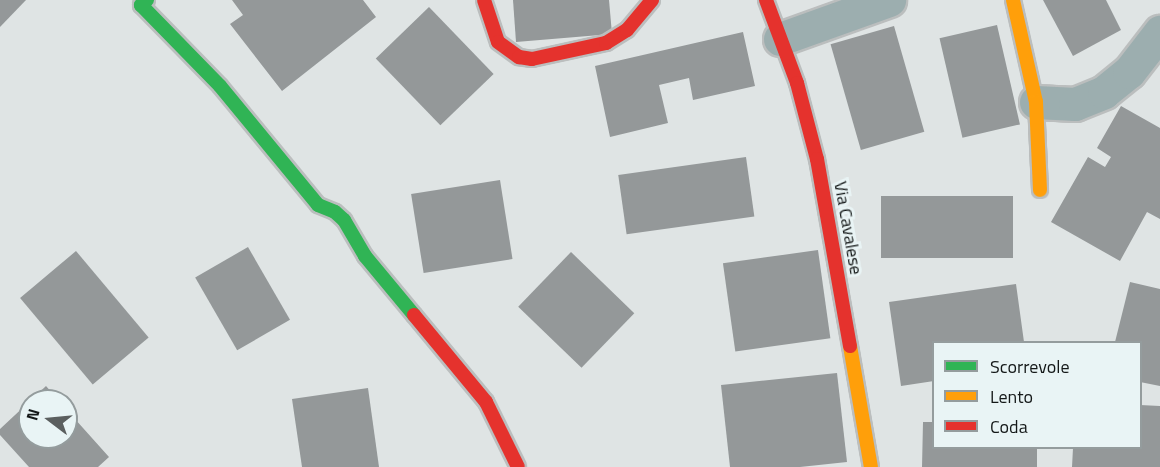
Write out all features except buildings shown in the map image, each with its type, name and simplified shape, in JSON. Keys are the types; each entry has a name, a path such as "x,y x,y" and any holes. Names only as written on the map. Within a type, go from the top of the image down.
{"street":[{"path":"147,0 141,5 220,86 318,205 335,212 344,220 364,256 486,402 518,467"},
{"path":"484,0 498,42 519,57 532,59 606,43 627,30 652,0"},
{"name":"Via Cavalese","path":"766,0 804,105 817,159 871,467"},
{"path":"780,39 889,0"},
{"path":"1013,0 1036,102 1041,190"},
{"path":"1036,102 1075,104 1104,92 1129,72 1160,32"}],"traffic: fast":[{"path":"147,0 141,5 220,86 318,205 335,212 344,220 365,256 414,315"}],"traffic: slow":[{"path":"1013,0 1036,102 1040,190"},
{"path":"850,346 871,467"}],"traffic: jam":[{"path":"484,0 498,42 519,57 532,59 606,43 627,30 652,0"},
{"path":"766,0 797,83 817,159 850,346"},
{"path":"414,315 486,402 518,467"}]}
